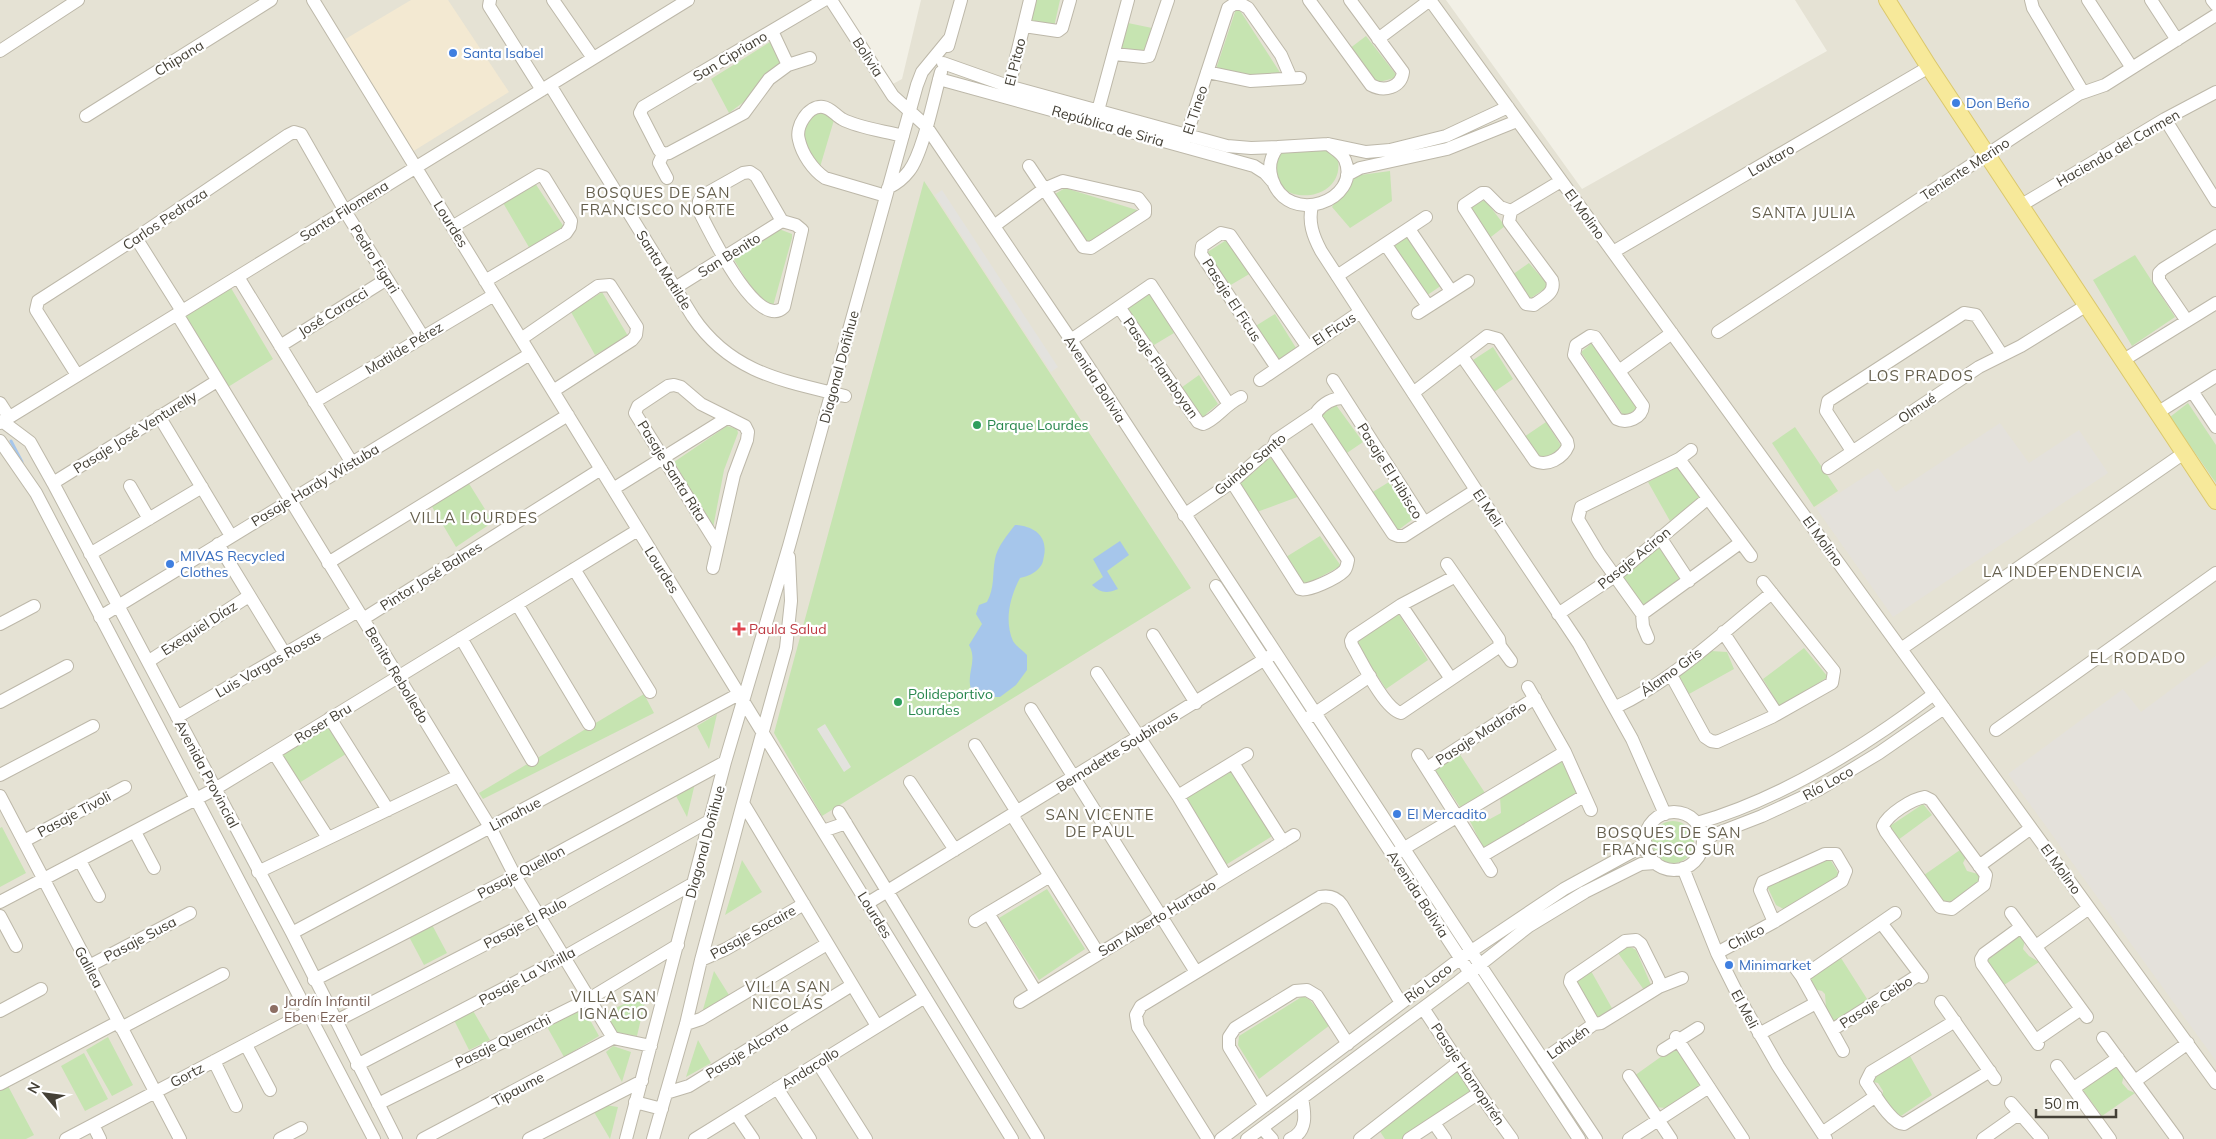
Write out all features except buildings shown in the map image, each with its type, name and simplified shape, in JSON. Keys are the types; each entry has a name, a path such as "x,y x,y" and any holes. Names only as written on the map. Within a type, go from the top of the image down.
{"main road":[{"path":"1887,0 2020,206 2216,501"}],"street":[{"path":"0,51 78,0"},
{"name":"Chipana","path":"86,116 271,0"},
{"name":"Lourdes","path":"314,0 1012,1139"},
{"name":"Santa Matilde","path":"490,0 490,6 546,87 710,340 736,361 771,376 846,396"},
{"path":"553,0 593,58"},
{"name":"Santa Filomena","path":"4,420 687,0"},
{"name":"San Cipriano","path":"663,154 659,150 640,113 643,107 824,0"},
{"name":"Bolivia","path":"831,0 893,96 909,111"},
{"name":"Diagonal Doñihue","path":"887,192 910,170 917,155 961,0"},
{"name":"El Pitao","path":"1007,92 1030,0"},
{"name":"El Pitao","path":"1024,26 1058,31 1062,28 1070,0"},
{"path":"1096,116 1128,0"},
{"path":"1114,54 1149,56 1168,0"},
{"path":"1309,0 1371,85 1386,89 1397,85 1402,80 1403,72 1350,0"},
{"path":"1378,39 1430,0"},
{"name":"El Molino","path":"1430,0 2216,1082"},
{"path":"2032,0 2033,8 2083,92"},
{"path":"2088,0 2132,68"},
{"path":"2151,0 2177,40"},
{"path":"2212,0 2216,5"},
{"name":"El Tineo","path":"1185,141 1207,72 1228,8 1234,4 1241,4 1248,8 1276,46 1295,78 1250,81 1207,72"},
{"name":"Teniente Merino","path":"1718,332 2083,92 2099,88 2216,15"},
{"path":"772,31 788,66"},
{"name":"Diagonal Doñihue","path":"626,1139 711,820 741,698 789,546 909,111 922,72 950,38"},
{"path":"667,178 659,163 663,154 744,113 764,84 788,66 810,58"},
{"name":"República de Siria","path":"943,63 1007,92"},
{"name":"Lautaro","path":"1613,252 1929,67"},
{"name":"República de Siria","path":"939,79 1007,92 1185,141 1254,166 1272,182"},
{"name":"Hacienda del Carmen","path":"2020,206 2165,119 2216,92"},
{"path":"887,192 825,178 819,174 805,155 799,140 798,130 814,108 822,106 831,110 841,119 902,136"},
{"path":"1508,107 1446,136 1390,150 1366,152 1328,144 1278,147 1271,160 1270,174 1272,182 1276,190 1289,200 1305,206 1320,205 1335,196 1347,175 1360,168 1447,149 1518,121"},
{"name":"Avenida Bolivia","path":"909,111 926,126 1071,340 1274,652 1310,718 1392,854 1466,955"},
{"path":"2165,119 2216,201"},
{"name":"Pedro Figari","path":"294,132 301,134 345,211 423,337"},
{"name":"Carlos Pedraza","path":"77,375 36,310 38,302 294,132"},
{"name":"República de Siria","path":"1185,141 1237,148 1278,147"},
{"path":"1328,144 1345,160 1347,175"},
{"path":"994,226 1044,189 1063,181 1138,198 1145,207 1145,213 1087,248 1084,247 1044,189 1029,166"},
{"path":"743,172 750,172 756,176 782,221 796,225 802,230 802,237 784,307 780,311 774,312 755,302 724,257 698,209 699,202 702,196 743,172"},
{"path":"452,227 540,175 544,177 571,221 566,233 485,281"},
{"path":"1511,212 1500,207 1486,193 1482,193 1464,205 1464,208 1526,304 1534,305 1552,291 1554,286 1552,280 1509,222 1511,212 1561,181"},
{"name":"El Meli","path":"1312,206 1310,214 1314,237 1360,312 1579,644 1616,707 1665,814"},
{"path":"1337,276 1426,217"},
{"name":"San Benito","path":"676,288 782,221"},
{"path":"1409,229 1451,291"},
{"name":"Pasaje El Ficus","path":"1277,368 1201,254 1202,246 1221,233 1230,235 1307,346"},
{"path":"2187,321 2159,280 2159,273 2216,236"},
{"name":"Benito Rebolledo","path":"136,238 217,381 490,827 516,876 613,1038"},
{"path":"1386,244 1423,309 1468,281"},
{"path":"238,277 352,463"},
{"name":"José Caracci","path":"280,346 387,279"},
{"path":"521,338 598,286 604,284 610,286 637,327 636,335 632,340 553,391"},
{"path":"1071,340 1151,285 1228,403"},
{"name":"Matilde Pérez","path":"314,402 494,295"},
{"path":"2122,361 2216,303"},
{"name":"Olmué","path":"1828,468 1979,366 2039,335 2087,305"},
{"name":"Pasaje Flamboyan","path":"1119,307 1198,422 1203,424 1210,422 1228,403 1241,397"},
{"name":"El Ficus","path":"1260,380 1307,346 1360,312"},
{"path":"1852,452 1826,411 1828,401 1964,313 1976,315 2002,355"},
{"path":"1618,372 1672,332"},
{"path":"1413,393 1487,336 1498,339 1567,441 1566,452 1547,464 1535,461 1462,356"},
{"path":"1594,337 1618,372 1643,406 1639,415 1628,422 1622,422 1617,419 1574,355 1576,345 1585,338 1594,337"},
{"name":"Pasaje Hardy Wistuba","path":"100,617 530,354"},
{"path":"2157,413 2216,376"},
{"name":"Pasaje El Hibisco","path":"1316,413 1316,418 1393,534 1404,536 1424,522 1333,380"},
{"name":"Pasaje José Venturelly","path":"53,483 217,381"},
{"name":"Pasaje Santa Rita","path":"713,568 734,475 747,440 748,432 745,426 701,404 681,386 668,386 636,409 636,413 662,458 717,544"},
{"path":"2192,391 2216,428"},
{"path":"1316,413 1319,408 1336,398 1344,398"},
{"name":"Avenida Provincial","path":"0,403 4,420 30,442 149,661 292,934 396,1139"},
{"name":"Guindo Santo","path":"1184,515 1232,482 1267,451 1272,450 1276,440 1316,413"},
{"path":"328,563 568,415"},
{"path":"159,416 231,536"},
{"path":"613,489 728,418"},
{"name":"Avenida Provincial","path":"0,441 36,493 374,1139"},
{"path":"1232,482 1300,589 1308,590 1343,573 1347,567 1348,560 1276,453 1272,450"},
{"path":"1648,638 1642,626 1642,614 1599,554 1578,519 1578,513 1581,507 1679,459 1691,450"},
{"path":"1901,649 2184,453"},
{"path":"1679,459 1751,556"},
{"name":"Pintor José Balnes","path":"361,615 601,470"},
{"path":"130,486 150,519"},
{"path":"90,554 202,487"},
{"path":"1424,522 1476,490"},
{"name":"Pasaje Aciron","path":"1558,614 1616,576 1707,499"},
{"name":"Roser Bru","path":"0,902 215,789 638,530"},
{"path":"1660,537 1689,582"},
{"path":"1642,614 1689,582 1740,543"},
{"path":"218,544 284,654"},
{"name":"Diagonal Doñihue","path":"653,1139 686,1024 701,960 786,648 791,601 789,546"},
{"path":"1447,564 1456,578 1461,581 1511,661"},
{"path":"574,569 650,692"},
{"path":"1996,730 2216,573"},
{"path":"1456,578 1452,578 1401,605 1353,637 1351,640 1370,676 1391,708 1401,713 1500,646"},
{"path":"1671,675 1705,737 1711,741 1718,742 1777,714 1832,683 1834,671 1763,582"},
{"name":"Avenida Bolivia","path":"1216,586 1264,660 1310,718 1405,849 1466,955 1579,1139"},
{"name":"Álamo Gris","path":"1616,707 1641,695 1671,675 1772,593"},
{"name":"Exequiel Díaz","path":"149,661 249,596"},
{"path":"517,604 589,724"},
{"path":"1401,605 1451,679"},
{"path":"0,624 34,606"},
{"name":"Luis Vargas Rosas","path":"177,717 284,654 361,615"},
{"path":"1723,632 1777,714"},
{"path":"1153,635 1196,702"},
{"path":"461,638 532,760"},
{"path":"1264,660 1274,652"},
{"name":"Bernadette Soubirous","path":"868,903 1264,660"},
{"path":"0,702 67,666"},
{"path":"1097,673 1178,796 1226,876"},
{"path":"1310,718 1370,676"},
{"name":"Pasaje Madroño","path":"1427,768 1532,693 1565,752 1592,810"},
{"name":"Río Loco","path":"1697,823 1766,796 1828,766 1868,742 1934,694"},
{"name":"Limahue","path":"292,934 490,827 741,698"},
{"name":"Río Loco","path":"1703,842 1713,835 1762,816 1818,790 1873,757 1944,708"},
{"path":"1031,709 1196,972"},
{"path":"330,718 388,810"},
{"path":"0,775 93,726"},
{"path":"975,745 1050,876 1098,953"},
{"path":"1392,854 1405,849 1565,752"},
{"path":"274,753 328,838"},
{"path":"1178,796 1247,754"},
{"name":"Pasaje Madroño","path":"1418,755 1491,871"},
{"name":"Pasaje Quellon","path":"314,980 516,876 725,762"},
{"path":"1233,762 1283,842"},
{"path":"258,872 458,776"},
{"path":"910,782 955,850"},
{"name":"Pasaje Tivoli","path":"24,841 125,788"},
{"name":"Galilea","path":"0,796 180,1139"},
{"path":"1482,856 1584,796"},
{"path":"1925,797 1931,800 1979,866 1986,875 1984,885 1952,910 1940,907 1883,826 1886,820 1918,798 1925,797"},
{"path":"743,804 877,1026"},
{"name":"Lourdes","path":"839,812 1038,1139"},
{"path":"1681,813 1697,823 1702,832 1703,842 1697,858 1683,868 1669,869 1656,863 1648,853 1646,844 1650,827 1655,820 1665,814 1681,813"},
{"name":"Pasaje El Rulo","path":"336,1021 540,916 711,820"},
{"path":"823,831 846,823"},
{"path":"1979,866 2031,828"},
{"path":"135,832 154,868"},
{"name":"San Alberto Hurtado","path":"1020,1002 1294,835"},
{"name":"Río Loco","path":"1221,1139 1466,955 1564,889 1646,844"},
{"name":"Chilco","path":"1717,953 1774,922 1842,881 1846,871 1836,854 1825,854 1763,882 1760,890 1774,922"},
{"path":"80,861 99,896"},
{"name":"Río Loco","path":"1247,1139 1475,969 1529,926 1585,892 1641,864 1656,863"},
{"name":"El Meli","path":"1683,868 1717,953 1759,1034 1824,1136"},
{"path":"975,921 1050,876"},
{"name":"Pasaje La Vinilla","path":"357,1065 564,957 694,883"},
{"path":"1208,1139 1138,1027 1136,1019 1141,1006 1320,897 1331,896 1342,906 1401,1003"},
{"name":"Pasaje Socaire","path":"701,960 726,949 804,904"},
{"path":"2036,946 2089,908"},
{"name":"Pasaje Susa","path":"89,966 190,913"},
{"path":"988,913 1036,992"},
{"path":"2011,913 2084,1013 2037,1042 1982,964 1981,959 1984,954 2021,927"},
{"path":"1802,977 1895,914"},
{"path":"0,916 16,946"},
{"name":"Pasaje Ceibo","path":"1832,1030 1921,975 1882,924"},
{"path":"1594,1024 1570,982 1571,978 1626,941 1636,940 1641,944 1660,980 1659,987"},
{"path":"686,1024 701,1019 827,944"},
{"name":"Pasaje Quemchi","path":"378,1104 589,999 678,945"},
{"name":"Pasaje Ceibo","path":"1794,966 1843,1051"},
{"name":"Avenida Bolivia","path":"1475,969 1543,1060 1596,1139"},
{"path":"0,1084 223,974"},
{"name":"Lahuén","path":"1543,1060 1594,1024 1601,1023 1659,987 1682,978"},
{"name":"Pasaje Alcorta","path":"666,1093 689,1086 852,985"},
{"path":"0,1011 41,989"},
{"path":"1265,1106 1229,1047 1229,1037 1235,1028 1295,991 1307,990 1317,996 1348,1044"},
{"name":"Andacollo","path":"696,1139 925,997"},
{"path":"1941,1002 1955,1021 1992,1075 1904,1124 1894,1121 1866,1082 1871,1072 1955,1021"},
{"path":"1759,1034 1816,1003"},
{"name":"Gortz","path":"66,1139 309,1012 327,1005"},
{"name":"Pasaje Hornopirén","path":"1423,1008 1512,1139"},
{"path":"1663,1050 1677,1038 1698,1028"},
{"path":"613,1038 651,1046"},
{"name":"Tipaume","path":"423,1139 613,1038"},
{"path":"1677,1038 1743,1139"},
{"path":"2103,1038 2177,1139"},
{"path":"2135,1081 2188,1044"},
{"path":"246,1045 270,1090"},
{"path":"2074,1088 2118,1058"},
{"path":"214,1062 236,1106"},
{"path":"1360,1139 1376,1134 1459,1062"},
{"path":"818,1063 866,1139"},
{"path":"2057,1066 2110,1139"},
{"path":"1630,1076 1672,1139"},
{"path":"528,1139 642,1080"},
{"path":"1629,1139 1709,1087"},
{"path":"777,1088 810,1139"},
{"path":"1409,1139 1479,1093"},
{"path":"1824,1136 1876,1096"},
{"path":"1294,1138 1305,1120 1302,1098"},
{"path":"635,1102 662,1109"},
{"path":"2011,1103 2042,1139"},
{"path":"736,1114 753,1139"},
{"path":"1984,1139 2014,1117 2022,1117"},
{"path":"1434,1123 1445,1139"},
{"path":"93,1125 100,1139"},
{"path":"280,1139 301,1128"},
{"path":"1262,1128 1272,1139"}],"shaded area":[{"path":"0,0 836,0 891,85 902,79 921,0 1446,0 1582,189 1827,51 1795,0 2216,0 2216,1139 0,1139"},
{"path":"411,0 448,0 509,92 412,152 342,41"},
{"path":"942,190 1058,367 1051,372 935,195"},
{"path":"2000,423 2029,463 2079,430 2108,473 1893,617 1816,508 1878,468 1896,492"},
{"path":"2216,656 2216,1061 2008,774 2123,689 2141,712"},
{"path":"825,724 851,767 844,772 817,729"}],"green space":[{"path":"1036,0 1060,0 1054,27 1030,22"},
{"path":"1237,6 1281,74 1251,79 1216,69"},
{"path":"1128,23 1152,28 1142,56 1120,51"},
{"path":"1366,36 1398,77 1372,84 1349,49"},
{"path":"770,42 784,63 749,98 729,113 711,79"},
{"path":"822,110 834,120 820,167 810,154 800,131 811,115"},
{"path":"1321,149 1329,151 1338,160 1337,175 1330,185 1320,192 1307,195 1295,194 1284,189 1277,180 1276,166 1281,152"},
{"path":"1390,171 1392,201 1350,228 1332,207 1353,176"},
{"path":"533,180 564,227 530,249 502,201"},
{"name":"Parque Lourdes","path":"924,181 1191,588 822,816 774,733"},
{"path":"1065,188 1137,210 1139,215 1090,247 1055,194"},
{"path":"1485,200 1505,226 1487,240 1466,209"},
{"path":"779,229 792,234 792,238 773,306 755,291 733,258"},
{"path":"1408,236 1442,285 1426,296 1392,247"},
{"path":"1228,239 1251,273 1229,286 1206,253"},
{"path":"2135,255 2175,317 2132,346 2093,280"},
{"path":"1529,263 1549,286 1528,300 1512,275"},
{"path":"231,288 273,359 228,387 184,315"},
{"path":"602,292 628,336 595,355 571,312"},
{"path":"1150,293 1174,333 1154,345 1126,309"},
{"path":"1275,314 1296,348 1278,360 1254,327"},
{"path":"1592,343 1639,409 1625,418 1581,352"},
{"path":"1493,347 1513,379 1494,392 1473,360"},
{"path":"1199,375 1218,404 1207,413 1201,422 1178,390"},
{"path":"2188,403 2216,445 2216,483 2170,417"},
{"path":"1336,405 1363,442 1344,455 1319,417"},
{"path":"1546,422 1564,450 1541,462 1524,437"},
{"path":"727,426 737,429 738,433 724,470 713,528 674,462"},
{"path":"1795,427 1838,491 1814,507 1772,443"},
{"path":"1269,456 1300,496 1257,512 1240,483"},
{"path":"1677,467 1701,498 1670,521 1648,482"},
{"path":"468,482 493,522 456,547 431,505"},
{"path":"1389,482 1413,519 1397,531 1371,493"},
{"path":"1320,536 1341,566 1303,586 1286,557"},
{"path":"1661,545 1685,581 1645,611 1621,576"},
{"path":"1398,613 1428,660 1386,689 1355,642"},
{"path":"1804,648 1828,677 1780,707 1763,679"},
{"path":"1711,651 1727,652 1734,669 1689,694 1679,676"},
{"path":"644,694 654,713 483,799 479,793"},
{"path":"717,714 709,749 697,726"},
{"path":"329,724 346,754 299,783 280,756"},
{"path":"1459,753 1485,793 1460,807 1434,768"},
{"path":"1561,760 1577,793 1484,850 1470,821 1481,816 1490,819 1501,813 1500,797"},
{"path":"1232,769 1274,835 1224,866 1183,798"},
{"path":"696,779 687,817 674,792"},
{"path":"1923,804 1932,815 1898,840 1887,828"},
{"path":"1673,821 1688,827 1694,842 1688,857 1673,863 1658,857 1652,842 1658,827"},
{"path":"2,827 26,873 0,887 0,828"},
{"path":"1960,850 1966,857 1963,863 1967,871 1978,874 1982,880 1946,906 1924,875"},
{"path":"1830,859 1840,876 1787,911 1776,905 1767,886"},
{"path":"742,860 762,892 725,915"},
{"path":"1047,889 1085,949 1039,980 999,918"},
{"path":"430,921 447,953 424,965 407,933"},
{"path":"2021,935 2025,940 2023,949 2029,956 2039,962 2004,985 1986,961"},
{"path":"1627,945 1636,950 1651,985 1644,990 1618,953"},
{"path":"1841,958 1869,1002 1835,1026 1826,1008 1825,994 1822,991 1813,989 1807,979"},
{"path":"714,971 729,995 702,1013"},
{"path":"1591,971 1613,1010 1595,1019 1572,983"},
{"path":"647,993 637,1036 613,1032 605,1013"},
{"path":"1303,996 1310,1000 1330,1025 1259,1079 1238,1045 1239,1036"},
{"path":"581,1004 599,1036 564,1057 546,1025"},
{"path":"472,1009 490,1040 469,1050 453,1018"},
{"path":"108,1037 133,1085 112,1096 86,1050"},
{"path":"698,1040 711,1063 686,1077"},
{"path":"613,1046 631,1052 622,1082 606,1052"},
{"path":"1676,1046 1703,1085 1666,1108 1654,1107 1634,1076"},
{"path":"84,1053 108,1099 85,1111 61,1066"},
{"path":"1910,1056 1932,1095 1895,1120 1882,1099 1883,1091 1878,1083 1869,1081"},
{"path":"2116,1064 2124,1075 2122,1083 2128,1090 2135,1093 2102,1116 2082,1089"},
{"path":"1456,1068 1473,1094 1404,1139 1385,1139 1379,1130"},
{"path":"8,1086 34,1135 26,1139 0,1139 0,1090"},
{"path":"605,1105 618,1107 610,1139 594,1112"}],"water":[{"path":"1015,525 1028,527 1038,533 1042,538 1045,549 1042,565 1031,574 1020,578 1013,593 1009,609 1010,633 1014,643 1027,655 1027,670 1016,685 1000,697 986,697 971,689 972,656 969,645 982,624 976,614 979,605 987,602 990,597 996,554"},
{"path":"1120,541 1129,555 1107,571 1118,589 1110,592 1098,590 1092,585 1103,577 1093,559"}],"waterway":[{"path":"11,441 22,462"}],"place":[{"name":"Santa Isabel","path":"453,53"},
{"name":"Don Beño","path":"1956,103"},
{"name":"Parque Lourdes","path":"977,425"},
{"name":"MIVAS Recycled Clothes","path":"170,564"},
{"name":"Paula Salud","path":"739,629"},
{"name":"Polideportivo Lourdes","path":"898,702"},
{"name":"El Mercadito","path":"1397,814"},
{"name":"Minimarket","path":"1729,965"},
{"name":"Jardín Infantil Eben Ezer","path":"274,1009"}],"district":[{"name":"BOSQUES DE SAN FRANCISCO NORTE","path":"658,200"},
{"name":"SANTA JULIA","path":"1804,212"},
{"name":"LOS PRADOS","path":"1921,375"},
{"name":"VILLA LOURDES","path":"474,517"},
{"name":"LA INDEPENDENCIA","path":"2063,571"},
{"name":"EL RODADO","path":"2138,657"},
{"name":"SAN VICENTE DE PAUL","path":"1100,822"},
{"name":"BOSQUES DE SAN FRANCISCO SUR","path":"1669,840"},
{"name":"VILLA SAN NICOLÁS","path":"788,994"},
{"name":"VILLA SAN IGNACIO","path":"614,1004"}]}
